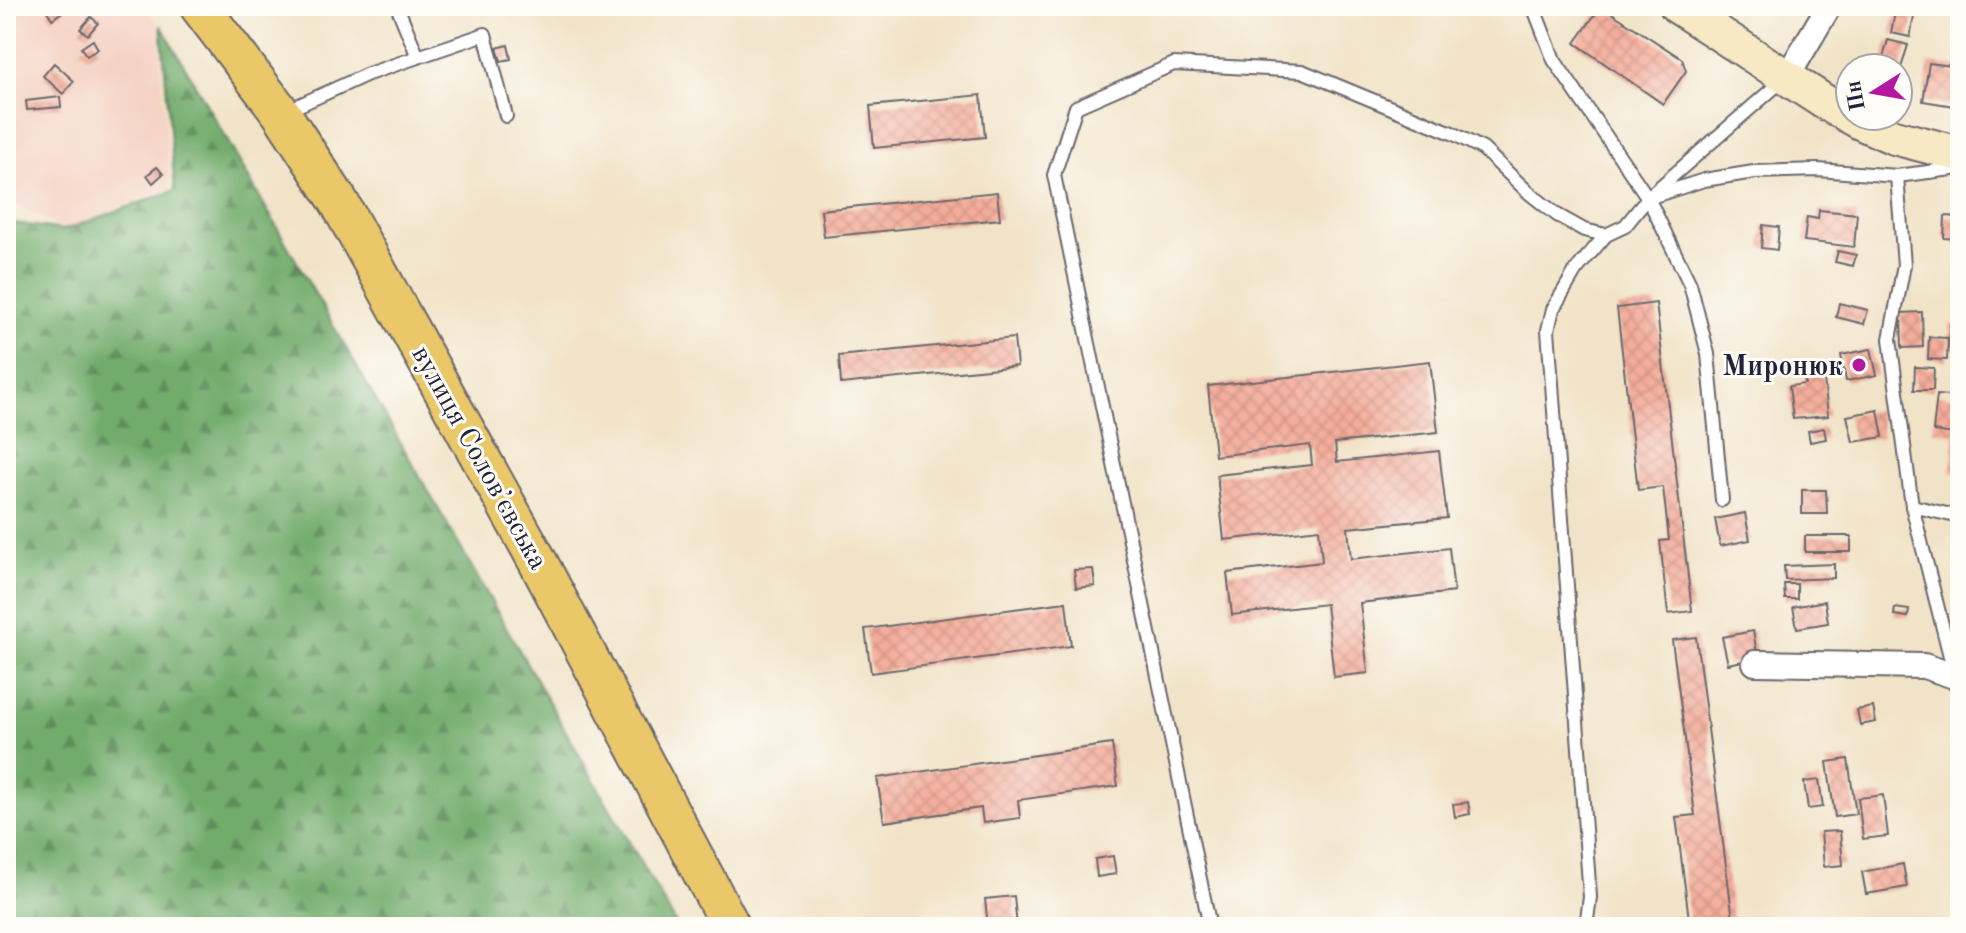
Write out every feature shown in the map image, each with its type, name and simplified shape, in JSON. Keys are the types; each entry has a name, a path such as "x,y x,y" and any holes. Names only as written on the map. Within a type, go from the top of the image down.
{"main road":[{"name":"вулиця Соловʼєвська","path":"199,6 281,113 339,202 418,341 731,927"},
{"path":"1677,6 1860,122 1894,137 1960,154"}],"street":[{"path":"1787,77 1829,6"},
{"path":"1755,663 1924,666 1958,677"}],"lane":[{"path":"1533,6 1554,60 1648,198 1690,284 1708,354 1722,500"},
{"path":"399,11 418,57"},
{"path":"281,113 368,74 485,34 506,116"},
{"path":"1210,927 1054,175 1076,107 1174,64 1302,71 1452,133 1483,149 1557,215 1584,230 1606,235"},
{"path":"1586,927 1590,897 1548,330 1553,309 1565,285 1606,235 1625,226 1648,198 1787,77"},
{"path":"1648,198 1704,180 1754,172 1818,170 1897,176 1960,168"},
{"path":"1897,176 1904,265 1890,339 1912,506 1958,677"},
{"path":"1912,506 1960,517"}],"shaded area":[{"path":"6,6 143,6 158,25 170,188 63,229 6,199"}],"green space":[{"path":"161,25 678,927 6,927 6,222 64,230 175,190"}],"building":[{"path":"54,6 62,6 65,10 52,19 47,11"},
{"path":"1601,6 1682,59 1686,71 1663,104 1575,43"},
{"path":"1896,6 1916,6 1910,37 1891,33"},
{"path":"91,17 98,23 88,35 80,29"},
{"path":"93,40 98,49 87,56 81,48"},
{"path":"1888,40 1908,45 1906,52 1885,52"},
{"path":"508,45 511,59 501,61 497,48"},
{"path":"54,63 74,81 63,94 43,76"},
{"path":"1929,63 1960,67 1960,107 1923,101"},
{"path":"981,95 985,137 874,148 870,106"},
{"path":"60,97 61,107 27,110 26,101"},
{"path":"157,167 163,174 153,183 147,175"},
{"path":"997,192 1000,219 824,237 821,210"},
{"path":"1819,210 1857,214 1854,247 1804,241 1807,217 1818,219"},
{"path":"1945,216 1960,217 1960,239 1944,238"},
{"path":"1763,225 1779,227 1777,250 1761,248"},
{"path":"1838,251 1856,255 1853,266 1835,262"},
{"path":"1656,303 1692,611 1668,614 1660,541 1669,540 1663,487 1638,490 1617,308"},
{"path":"1839,303 1868,310 1864,324 1836,317"},
{"path":"1922,312 1923,347 1902,348 1901,313"},
{"path":"1950,324 1960,324 1960,348 1950,348"},
{"path":"1929,337 1948,338 1947,360 1928,359"},
{"path":"1014,338 1017,366 841,384 839,356"},
{"name":"Миронюк","path":"1871,349 1877,375 1846,381 1841,355"},
{"path":"1430,361 1438,432 1335,443 1337,462 1439,451 1447,518 1348,528 1351,559 1449,548 1454,592 1360,603 1368,673 1334,677 1326,604 1232,615 1227,573 1322,562 1319,529 1224,540 1217,475 1312,465 1310,445 1215,456 1208,386"},
{"path":"1915,367 1934,368 1933,390 1914,390"},
{"path":"1823,369 1828,416 1793,419 1789,386 1805,384 1804,371"},
{"path":"1937,395 1960,397 1960,473 1951,472 1955,434 1933,431"},
{"path":"1878,410 1883,437 1853,442 1847,416"},
{"path":"1824,428 1826,439 1810,442 1808,431"},
{"path":"1802,490 1826,490 1827,514 1802,514"},
{"path":"1745,513 1750,540 1720,546 1715,519"},
{"path":"1805,536 1851,536 1851,552 1805,552"},
{"path":"1834,564 1834,578 1785,580 1784,566"},
{"path":"1093,569 1095,586 1076,588 1074,570"},
{"path":"1784,584 1797,584 1797,599 1785,599"},
{"path":"1825,601 1828,623 1797,628 1793,607"},
{"path":"1066,602 1071,646 871,673 865,629"},
{"path":"1895,608 1909,610 1908,617 1894,615"},
{"path":"1753,631 1758,658 1728,664 1722,637"},
{"path":"1696,637 1734,927 1690,927 1676,817 1695,815 1672,640"},
{"path":"1873,707 1876,722 1860,725 1857,710"},
{"path":"1112,744 1118,786 1018,800 1020,818 983,823 981,808 884,822 877,778"},
{"path":"1848,759 1856,814 1835,817 1827,762"},
{"path":"1819,780 1823,807 1808,809 1804,782"},
{"path":"1883,795 1888,836 1863,839 1858,798"},
{"path":"1468,802 1470,814 1455,817 1453,804"},
{"path":"1840,831 1843,865 1824,867 1821,832"},
{"path":"1113,856 1116,874 1097,877 1095,859"},
{"path":"1903,864 1907,887 1866,894 1862,872"},
{"path":"1014,896 1017,927 988,927 985,899"}],"place":[{"name":"Миронюк","path":"1859,365"}]}
